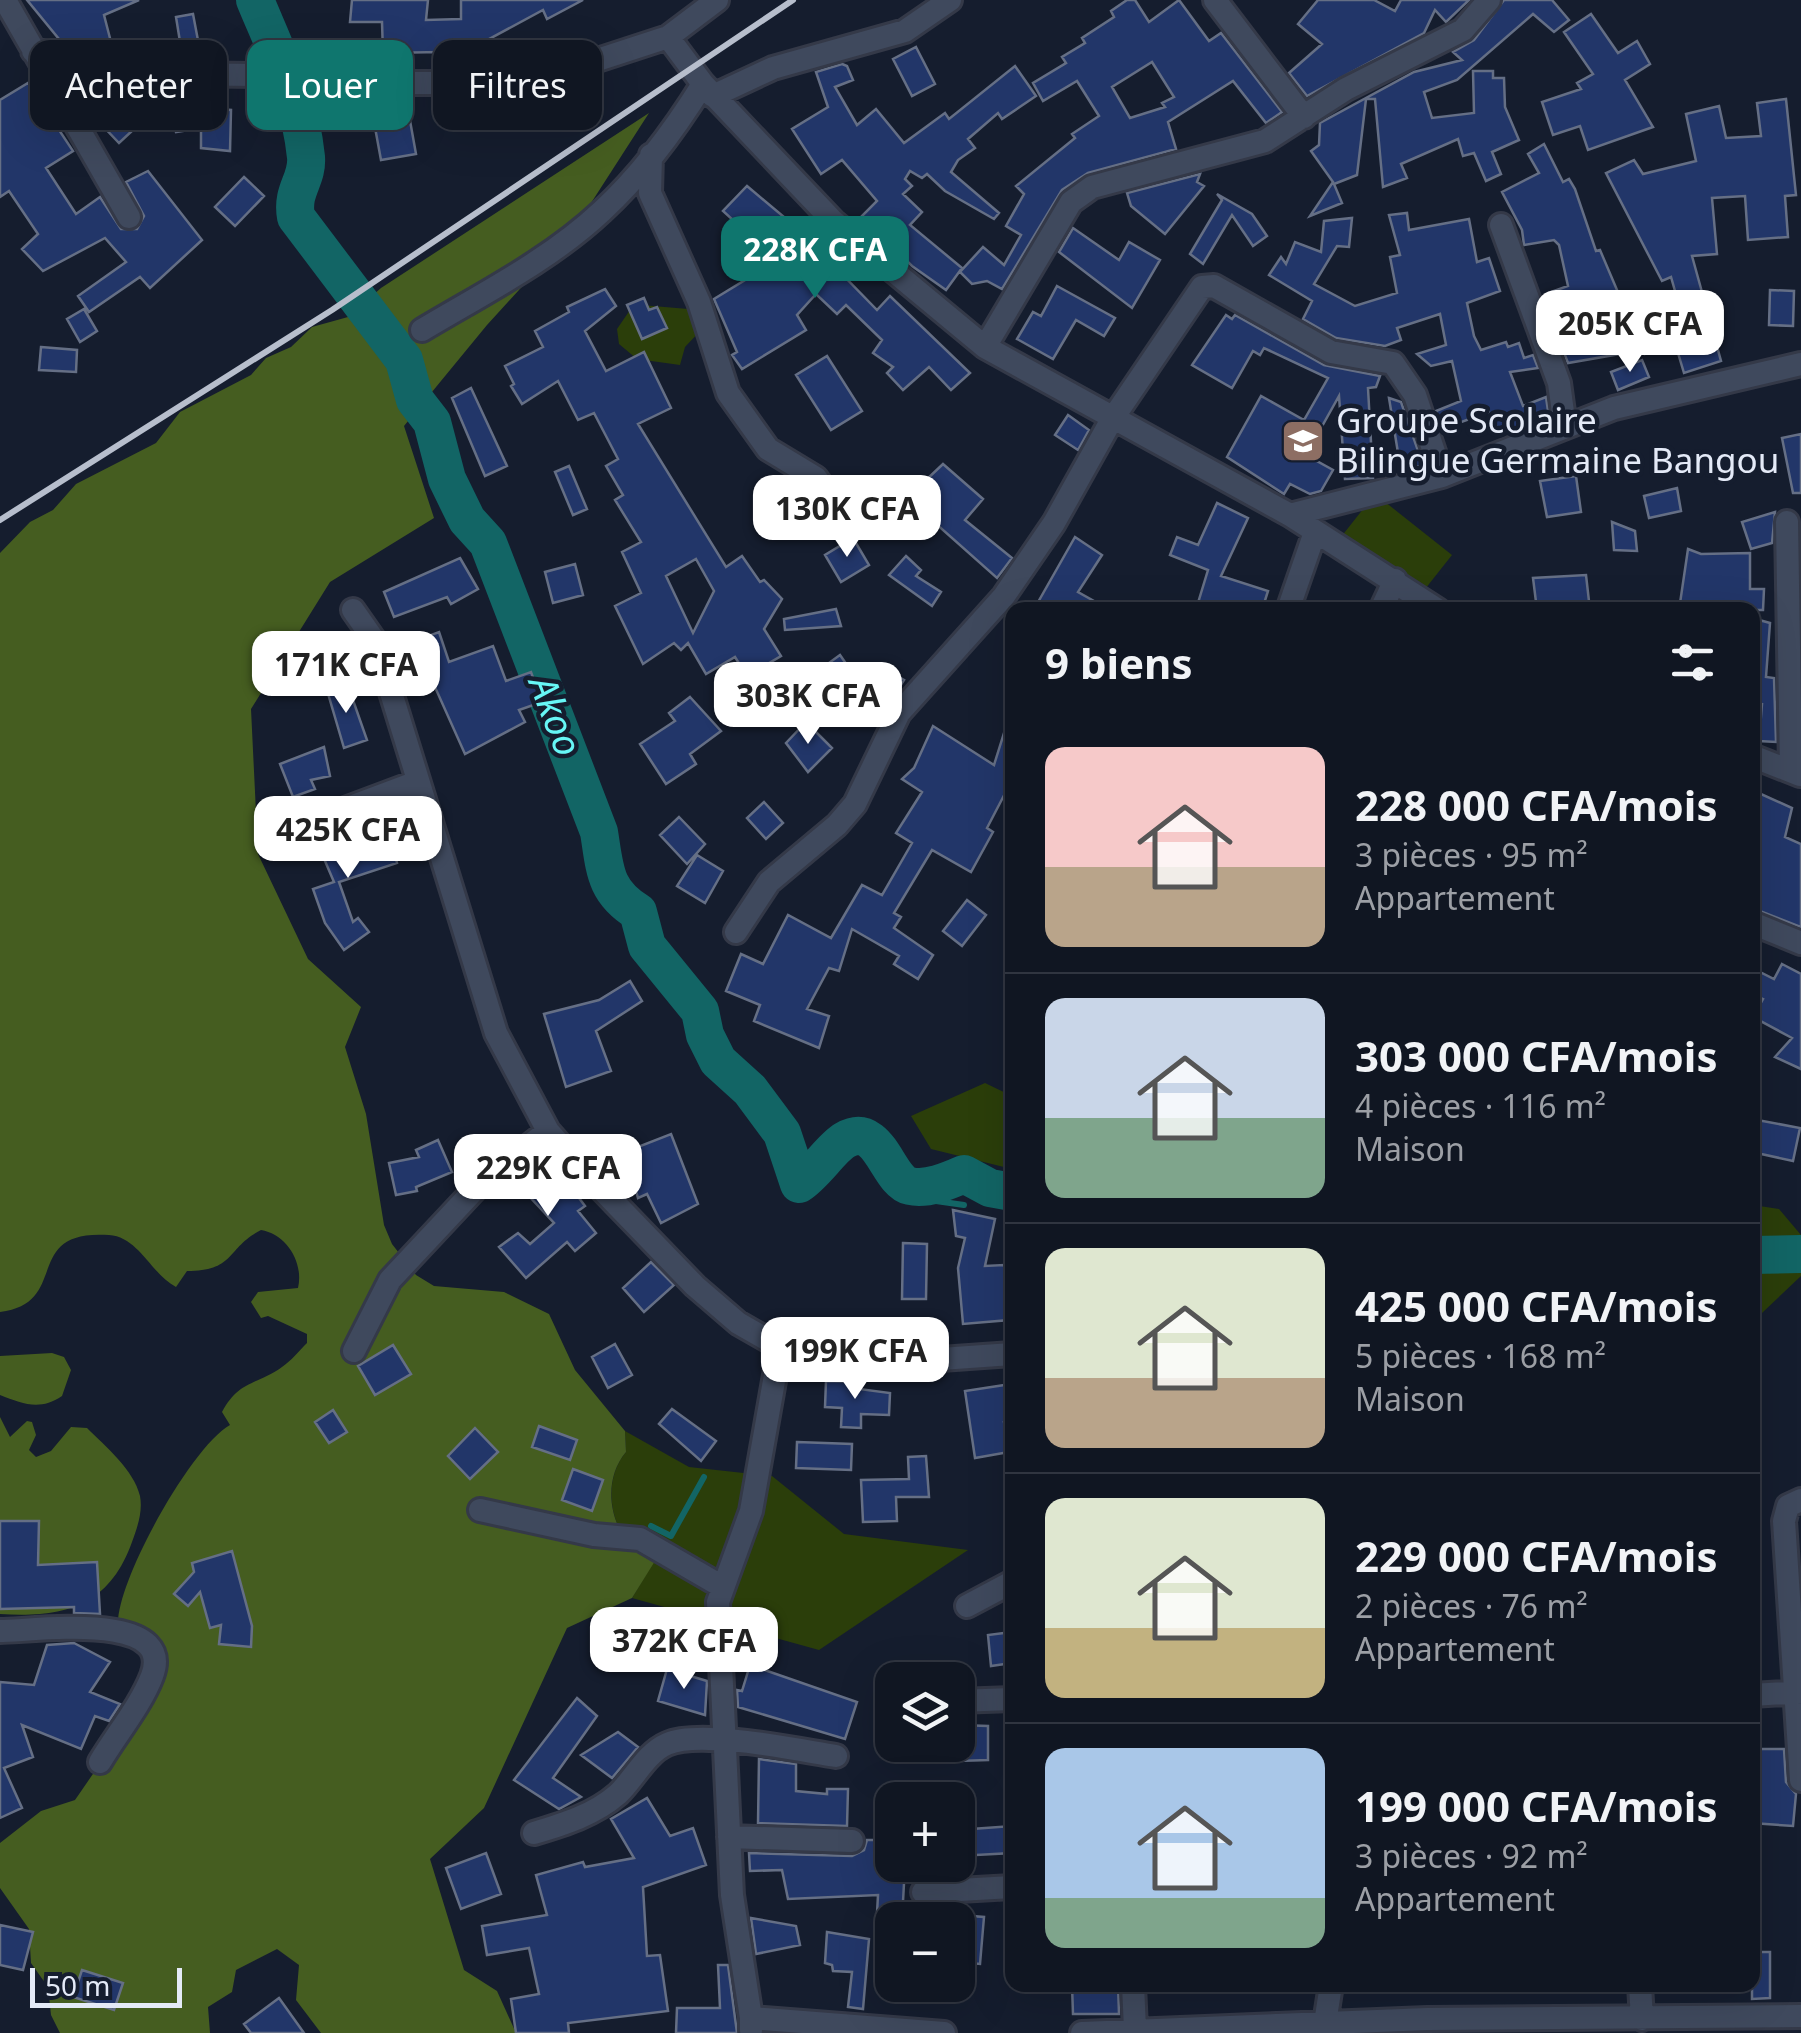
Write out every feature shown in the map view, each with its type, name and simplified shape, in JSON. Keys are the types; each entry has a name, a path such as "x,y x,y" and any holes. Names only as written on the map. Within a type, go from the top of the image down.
{"street":[{"path":"6,0 30,47"},
{"path":"227,75 264,75 308,67 367,70 410,83 505,83 572,68 668,38 716,0"},
{"path":"422,330 536,260 602,212 708,90 904,31 950,0"},
{"path":"1214,0 1304,118"},
{"path":"985,347 1070,202 1092,187 1265,141 1346,90 1463,30 1489,0"},
{"path":"668,38 708,90 833,221 985,347 1111,420 1290,515 1427,602"},
{"path":"78,130 129,217"},
{"path":"651,155 650,193 692,284 728,393 768,449 816,478 838,508"},
{"path":"1501,225 1559,384 1564,426"},
{"path":"736,932 770,882 837,825 855,804 898,713 1004,596 1054,523 1111,420 1199,290 1214,286 1331,352 1384,359 1402,370 1415,395 1442,476"},
{"path":"1290,515 1442,476 1614,408 1801,364"},
{"path":"1760,759 1796,773 1787,522"},
{"path":"1291,602 1315,532"},
{"path":"1385,602 1395,580"},
{"path":"353,610 374,640 496,1033 548,1131 695,1286 738,1323 780,1347 829,1359 884,1364 1005,1355"},
{"path":"281,832 417,782"},
{"path":"1760,926 1801,943"},
{"path":"354,1351 390,1280 478,1186 548,1131"},
{"path":"780,1347 751,1511 721,1586 717,1636 728,1740 732,1895 751,2025 944,2033"},
{"path":"1801,1500 1788,1506 1784,1521 1801,1780"},
{"path":"480,1510 594,1535 640,1539 721,1586"},
{"path":"967,1606 1005,1586"},
{"path":"0,1631 112,1630 137,1634 150,1646 154,1657 152,1677 100,1762"},
{"path":"1760,1694 1797,1692"},
{"path":"975,1700 1005,1699"},
{"path":"534,1833 587,1815 617,1794 658,1749 671,1742 728,1740 836,1756"},
{"path":"730,1837 852,1841"},
{"path":"923,1892 1005,1886"},
{"path":"1132,1992 1135,2029"},
{"path":"1324,2023 1330,1992"},
{"path":"1640,1992 1642,2018"},
{"path":"1082,2033 1324,2023 1381,2027 1801,2016"}],"green space":[{"path":"649,113 573,231 487,325 404,426 434,518 330,582 251,709 258,854 308,959 361,1007 345,1047 366,1114 384,1225 392,1244 416,1275 434,1286 504,1292 549,1314 575,1370 625,1431 626,1452 612,1481 614,1514 629,1543 655,1561 632,1598 567,1628 484,1808 430,1859 464,1970 497,1991 516,2033 321,2033 296,2000 299,1965 277,1949 236,1970 232,1992 208,2007 210,2033 60,2033 51,2015 48,1987 31,1963 29,1929 0,1888 0,1843 41,1811 75,1800 106,1755 153,1669 118,1623 121,1602 143,1546 196,1458 230,1425 222,1412 228,1402 242,1388 289,1362 307,1343 307,1334 268,1316 261,1318 251,1302 258,1292 298,1288 298,1269 291,1251 278,1237 261,1230 223,1263 187,1271 176,1287 129,1242 109,1235 82,1236 65,1243 54,1254 35,1295 22,1306 0,1312 0,553 30,522 53,510 76,484 156,443 180,412 251,375 266,358 291,347 312,327 348,317 381,288"},
{"path":"641,305 700,310 703,328 685,347 680,365 637,359 619,344 617,329 630,310"},
{"path":"1375,494 1452,555 1413,602 1337,542"},
{"path":"985,1083 1005,1093 1005,1167 931,1149 911,1116"},
{"path":"1760,1206 1779,1209 1801,1235 1801,1276 1762,1313"},
{"path":"52,1353 64,1357 71,1370 62,1396 39,1405 0,1395 0,1356"},
{"path":"0,1417 10,1437 27,1421 32,1422 36,1435 29,1450 36,1457 51,1451 71,1427 87,1428 118,1459 137,1486 140,1514 122,1564 111,1581 81,1604 44,1614 0,1614"},
{"path":"625,1431 689,1467 772,1476 844,1534 968,1550 819,1650 632,1598 654,1561 628,1542 614,1513 613,1481 626,1452"}],"building":[{"path":"27,0 139,0 104,15 110,40 59,39"},
{"path":"352,0 428,0 426,20 461,19 461,0 583,0 547,19 543,10 487,40 433,40 433,52 413,52 413,40 383,40 382,22 350,22"},
{"path":"1127,0 1135,0 1149,22 1179,0 1209,41 1221,33 1282,112 1266,123 1233,81 1168,122 1176,149 1088,173 1062,190 1002,289 987,281 972,284 960,272 983,247 1004,265 1021,235 1006,226 1024,194 1016,186 1075,138 1072,134 1099,116 1077,81 1043,101 1033,83 1066,63 1062,57 1114,17 1111,11","holes":["1152,62 1174,97 1162,103 1165,107 1130,118 1112,87"]},
{"path":"1318,0 1374,0 1395,11 1401,0 1469,0 1446,22 1435,10 1424,33 1307,96 1289,73 1322,44 1298,24"},
{"path":"1504,0 1552,0 1569,20 1554,32 1533,14 1457,80 1424,92 1432,118 1474,113 1473,71 1493,71 1493,78 1504,78 1505,107 1519,140 1492,152 1501,174 1486,181 1474,153 1463,156 1458,139 1401,164 1407,178 1383,187 1375,99 1366,99 1357,175 1334,184 1342,203 1310,216 1333,182 1311,151 1319,145 1320,123 1414,72 1462,60 1453,52 1474,40"},
{"path":"193,14 198,40 180,40 176,17"},
{"path":"1591,14 1618,53 1637,41 1650,64 1625,80 1653,127 1588,150 1580,126 1553,135 1542,102 1581,89 1577,83 1593,74 1564,32"},
{"path":"916,47 935,84 912,96 893,59"},
{"path":"842,64 853,80 835,87 857,125 876,109 904,143 945,113 949,119 1015,66 1036,96 1002,119 998,113 968,139 975,148 958,160 951,172 999,213 994,219 945,191 927,174 922,178 910,171 905,179 912,186 903,194 922,212 910,225 962,268 946,290 912,266 862,216 877,201 842,160 821,174 792,129 828,107 816,72"},
{"path":"28,83 30,130 59,130 73,151 46,168 76,214 100,197 121,229 137,229 144,216 126,182 148,171 202,240 150,288 140,277 89,312 78,296 126,262 105,238 43,271 22,249 38,234 9,191 0,197 0,100"},
{"path":"1786,99 1796,195 1785,196 1788,237 1748,240 1745,196 1712,198 1717,254 1692,256 1721,361 1684,373 1675,343 1645,354 1643,350 1568,363 1546,305 1551,292 1568,286 1559,245 1554,240 1524,245 1522,230 1502,192 1539,173 1528,154 1544,144 1563,182 1569,179 1596,251 1600,250 1634,330 1681,312 1671,277 1662,281 1606,173 1634,160 1643,174 1696,161 1686,114 1719,106 1726,138 1761,136 1757,103"},
{"path":"227,110 231,110 230,151 201,148 201,130 227,130"},
{"path":"107,130 133,130 119,143"},
{"path":"375,130 412,130 416,154 381,160"},
{"path":"1200,174 1197,182 1204,186 1165,234 1131,206 1127,193"},
{"path":"244,177 264,196 235,226 215,207"},
{"path":"747,186 797,228 877,310 890,296 970,373 951,390 929,367 903,390 887,373 893,367 873,353 882,340 846,305 837,314 816,294 797,315 806,330 742,369 732,355 737,352 714,299 745,280 743,277 770,254 723,211"},
{"path":"1217,194 1252,214 1267,236 1253,246 1232,215 1203,264 1190,254 1222,200"},
{"path":"1407,213 1409,230 1469,219 1477,262 1489,258 1500,291 1467,303 1474,336 1481,350 1506,342 1508,347 1519,343 1524,358 1533,355 1538,368 1510,372 1523,406 1546,397 1549,418 1500,433 1489,412 1442,429 1436,411 1461,401 1452,361 1431,366 1417,354 1446,345 1440,314 1397,328 1401,340 1385,346 1336,338 1303,319 1312,301 1269,275 1281,257 1286,264 1295,242 1321,252 1324,221 1352,218 1349,247 1337,246 1314,284 1355,306 1397,293 1390,257 1400,255 1389,215"},
{"path":"1073,228 1119,260 1129,242 1160,260 1132,308 1059,252"},
{"path":"1057,286 1115,318 1104,336 1076,320 1053,359 1017,339 1033,312 1041,316"},
{"path":"605,289 616,306 585,331 606,371 644,352 671,408 638,424 726,567 742,556 760,582 764,580 782,599 764,629 781,656 747,676 735,657 706,674 688,643 681,650 674,643 643,664 615,606 641,593 622,552 641,542 615,500 623,495 606,466 618,459 594,413 578,420 558,381 522,404 505,366 543,347 535,331 569,312 567,307","holes":["696,559 714,591 693,633 666,576"]},
{"path":"1770,290 1794,291 1793,326 1769,325"},
{"path":"644,298 649,310 657,307 667,328 642,339 627,305"},
{"path":"84,309 97,331 80,342 67,319"},
{"path":"1226,315 1232,319 1235,315 1324,365 1380,376 1376,387 1368,388 1373,478 1345,479 1339,396 1306,455 1333,470 1321,491 1310,494 1290,484 1284,494 1227,457 1261,396 1304,420 1328,378 1264,348 1260,355 1253,351 1232,388 1192,365"},
{"path":"41,347 77,350 76,372 39,370"},
{"path":"827,356 862,411 831,430 796,375"},
{"path":"1642,360 1649,377 1618,390 1611,372"},
{"path":"471,388 507,466 485,476 452,398"},
{"path":"1389,398 1401,402 1423,465 1401,471"},
{"path":"1068,415 1089,430 1078,450 1055,435"},
{"path":"1801,434 1801,493 1793,493 1782,438"},
{"path":"943,464 983,499 965,520 1012,558 997,578 907,498"},
{"path":"569,466 587,509 573,515 555,472"},
{"path":"1576,476 1581,512 1547,517 1540,481"},
{"path":"796,484 822,511 798,524 780,492"},
{"path":"1677,488 1681,511 1649,518 1644,496"},
{"path":"1217,503 1248,518 1221,576 1268,591 1265,602 1198,602 1208,570 1170,555 1177,537 1198,545"},
{"path":"1775,512 1772,543 1751,549 1742,522"},
{"path":"1612,522 1635,531 1637,551 1614,550"},
{"path":"1075,537 1102,555 1078,592 1096,602 1038,602"},
{"path":"853,538 869,565 841,582 825,555"},
{"path":"1688,549 1701,554 1750,553 1750,589 1764,589 1763,610 1760,602 1680,602"},
{"path":"906,556 921,570 916,576 941,592 932,606 889,575"},
{"path":"460,558 478,589 451,604 447,597 394,617 384,592"},
{"path":"575,564 583,595 553,603 545,572"},
{"path":"1586,575 1589,602 1536,602 1533,578"},
{"path":"836,609 841,626 785,630 784,619"},
{"path":"1760,620 1770,623 1766,677 1774,678 1776,742 1760,741"},
{"path":"439,632 449,662 493,646 506,681 531,672 542,702 519,710 525,722 465,754 426,667 410,673 401,646"},
{"path":"840,655 856,678 827,699 811,676"},
{"path":"877,665 904,680 892,699 866,684"},
{"path":"347,683 367,740 344,748 327,690"},
{"path":"690,697 721,731 690,754 696,764 666,784 640,744 675,721 669,713"},
{"path":"806,722 832,748 808,772 786,743"},
{"path":"933,726 994,765 1005,730 1005,793 987,828 993,832 971,872 932,850 894,913 901,917 894,928 933,955 918,979 894,964 899,956 852,929 839,971 829,968 807,1009 829,1016 819,1048 754,1021 760,1005 726,991 741,954 763,964 788,915 831,938 862,885 882,895 912,843 896,833 922,792 902,779 914,768"},
{"path":"324,747 330,776 311,780 315,789 293,797 280,764"},
{"path":"1760,794 1792,808 1785,837 1801,844 1801,927 1760,911"},
{"path":"764,802 783,823 766,839 747,818"},
{"path":"679,817 705,844 687,864 660,835"},
{"path":"339,830 348,850 390,835 397,863 339,882 353,922 358,918 369,932 344,950 325,923 313,889 334,882 316,840"},
{"path":"697,855 723,871 705,903 677,886"},
{"path":"967,900 986,915 962,946 943,931"},
{"path":"1782,964 1801,974 1801,1069 1775,1057 1792,1038 1760,1021 1760,972 1774,979"},
{"path":"630,981 642,1001 596,1031 611,1071 566,1087 544,1014 599,1000"},
{"path":"1760,1120 1800,1128 1793,1161 1760,1154"},
{"path":"671,1134 698,1204 661,1223 647,1194 638,1198 625,1152"},
{"path":"438,1140 452,1172 416,1187 417,1191 396,1195 389,1163 419,1157 416,1150"},
{"path":"538,1158 559,1183 571,1182 583,1195 579,1198 585,1206 578,1211 596,1233 575,1251 567,1242 526,1278 499,1247 518,1233 530,1244 554,1223 512,1178"},
{"path":"953,1210 995,1219 985,1266 1004,1265 1005,1320 963,1324 958,1268 965,1238 956,1236"},
{"path":"903,1243 927,1244 926,1299 902,1299"},
{"path":"651,1262 674,1285 644,1312 623,1288"},
{"path":"615,1344 632,1375 608,1388 592,1357"},
{"path":"393,1345 411,1374 375,1395 358,1366"},
{"path":"826,1381 859,1382 859,1389 890,1393 889,1415 861,1414 861,1428 841,1427 842,1408 825,1407"},
{"path":"1005,1385 1005,1453 975,1458 965,1391"},
{"path":"672,1409 716,1441 701,1461 659,1424"},
{"path":"333,1410 347,1432 329,1443 315,1422"},
{"path":"539,1426 577,1440 570,1460 532,1447"},
{"path":"475,1428 498,1452 470,1479 448,1456"},
{"path":"797,1442 852,1444 851,1470 796,1468"},
{"path":"926,1456 929,1497 896,1497 897,1521 863,1522 861,1480 909,1479 908,1457"},
{"path":"573,1469 603,1480 592,1511 562,1500"},
{"path":"0,1521 39,1521 38,1565 97,1562 100,1614 74,1613 74,1607 0,1609"},
{"path":"232,1551 252,1626 251,1647 219,1644 221,1625 210,1628 200,1592 188,1606 174,1594 194,1572 192,1563"},
{"path":"1005,1633 1005,1664 991,1666 988,1635"},
{"path":"74,1643 110,1662 90,1692 120,1704 109,1721 95,1716 81,1749 22,1725 33,1757 4,1768 22,1808 0,1818 0,1682 34,1685 47,1645"},
{"path":"750,1665 857,1702 845,1739 738,1707 737,1690 742,1691"},
{"path":"667,1669 707,1681 705,1715 658,1701"},
{"path":"577,1698 597,1716 553,1778 581,1797 559,1809 514,1780"},
{"path":"975,1726 988,1726 988,1760 975,1760"},
{"path":"618,1732 638,1747 612,1778 581,1755"},
{"path":"1760,1749 1784,1749 1786,1782 1796,1794 1793,1826 1760,1824"},
{"path":"759,1759 796,1764 796,1791 827,1794 827,1789 848,1789 847,1826 758,1823"},
{"path":"647,1798 670,1836 693,1828 706,1865 643,1887 647,1956 660,1955 668,2011 568,2023 569,2033 516,2033 511,1999 539,1994 529,1948 487,1955 482,1926 547,1915 536,1875 583,1862 585,1867 634,1858 611,1819"},
{"path":"1005,1827 1005,1853 975,1855 975,1829"},
{"path":"867,1840 875,1840 875,1882 904,1882 903,1902 878,1902 878,1895 788,1899 782,1870 750,1871 749,1853 852,1856 864,1850"},
{"path":"486,1853 501,1894 461,1909 446,1868"},
{"path":"975,1916 984,1917 980,1964 975,1964"},
{"path":"751,1918 796,1926 800,1945 756,1954"},
{"path":"0,1925 33,1932 23,1970 0,1965"},
{"path":"827,1932 869,1939 863,2009 848,2007 852,1972 833,1971 832,1965 825,1963"},
{"path":"1760,1952 1770,1952 1770,1998 1752,1999 1752,1992 1760,1992"},
{"path":"718,1965 728,1965 737,2033 676,2033 677,2008 720,2008"},
{"path":"82,1970 123,1983 114,2010 73,1997"},
{"path":"1072,1992 1118,1992 1119,2014 1073,2014"},
{"path":"279,1998 304,2033 251,2033 244,2024"}],"waterway":[{"name":"Akoo","path":"255,0 286,76 303,135 306,165 296,199 296,217 404,360 415,400 432,422 447,479 467,520 488,543 599,832 612,887 638,912 647,946 700,1011 705,1035 718,1061 750,1090 782,1133 799,1184 840,1144 857,1136 875,1144 895,1174 910,1186 930,1186 964,1174 990,1188 1005,1191"},
{"path":"913,1187 915,1198 964,1205"},
{"name":"Akoo","path":"1760,1255 1801,1254"},
{"path":"651,1526 671,1536 704,1477"}],"railway":[{"path":"0,520 332,310 793,0"}],"place":[{"name":"Groupe Scolaire Bilingue Germaine Bangou","path":"1303,441"}]}
